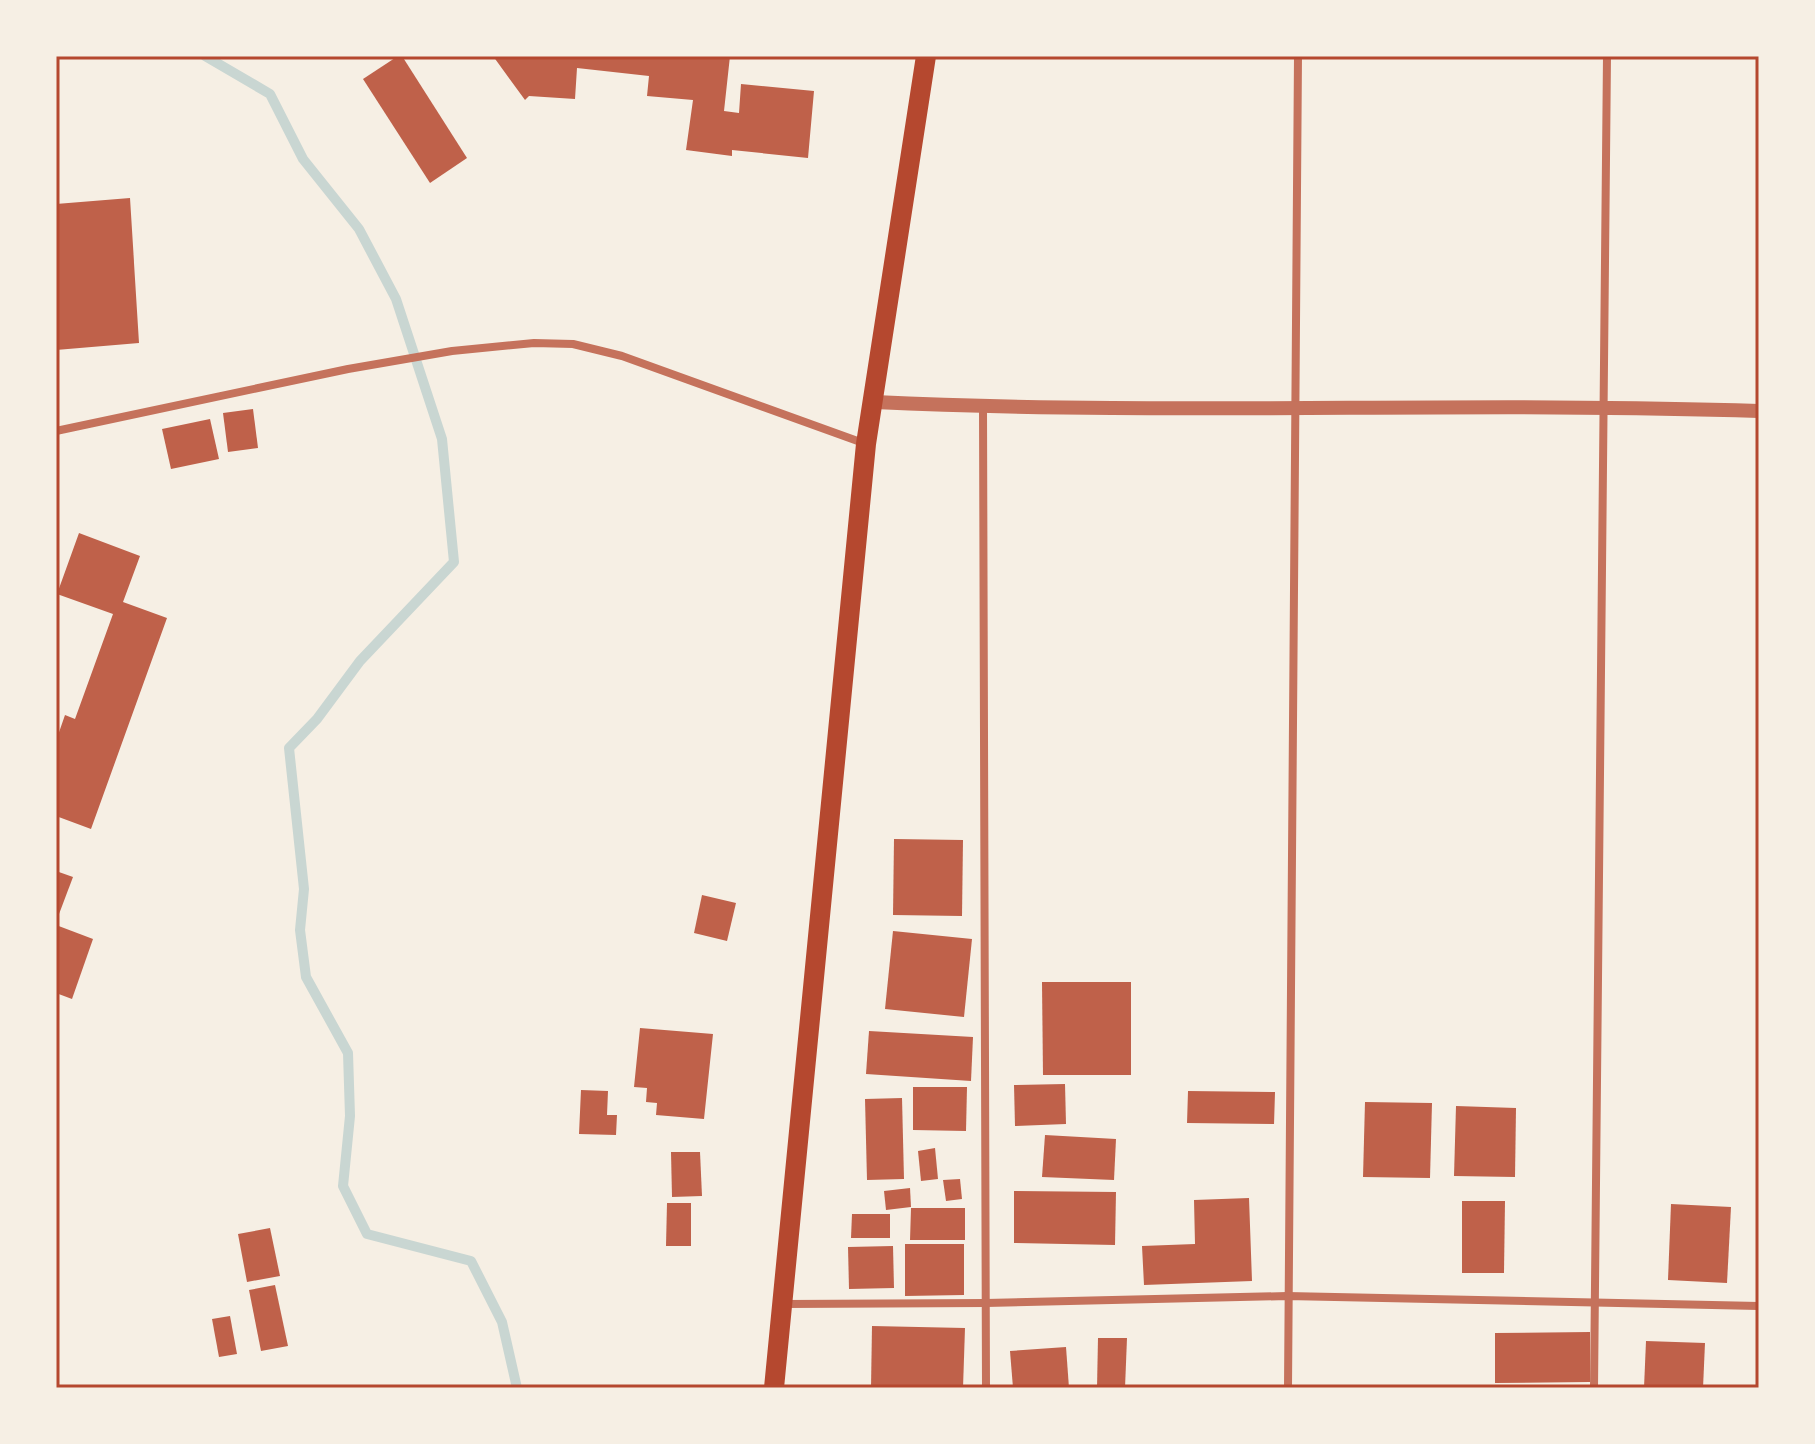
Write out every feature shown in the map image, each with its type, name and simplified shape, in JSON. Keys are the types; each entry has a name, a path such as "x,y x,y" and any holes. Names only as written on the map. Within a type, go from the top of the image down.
{"main road":[{"path":"774,1388 866,444 875,402 926,56"}],"street":[{"path":"1288,1388 1298,56"},
{"path":"1594,1388 1607,56"},
{"path":"56,431 348,369 452,351 534,343 573,344 692,380 866,444"},
{"path":"875,402 983,409 1602,406 1759,411"},
{"path":"983,409 986,1388"},
{"path":"784,1304 1287,1296 1759,1306"}],"building":[{"path":"402,56 467,158 430,183 363,79"},
{"path":"493,56 730,56 724,111 739,113 741,84 814,91 808,158 732,150 732,156 686,150 693,100 647,96 649,76 577,68 575,99 529,96 525,100"},
{"path":"130,198 139,343 56,350 56,204"},
{"path":"253,409 258,448 228,452 223,413"},
{"path":"210,419 219,459 171,469 162,429"},
{"path":"79,533 140,556 123,602 167,618 91,829 56,816 56,741 65,715 75,719 113,614 57,594"},
{"path":"894,839 963,840 962,916 893,915"},
{"path":"56,871 73,877 56,922"},
{"path":"702,895 736,903 727,941 694,933"},
{"path":"56,925 93,939 72,999 56,993"},
{"path":"893,931 972,939 964,1017 885,1009"},
{"path":"1042,982 1131,982 1131,1075 1043,1075"},
{"path":"640,1028 713,1034 704,1119 656,1115 657,1103 646,1102 647,1088 634,1087"},
{"path":"869,1031 973,1037 971,1081 866,1074"},
{"path":"1065,1084 1066,1124 1015,1126 1014,1085"},
{"path":"913,1087 967,1087 966,1131 913,1130"},
{"path":"581,1090 608,1091 607,1115 617,1115 616,1135 579,1134"},
{"path":"1188,1091 1275,1092 1274,1124 1187,1123"},
{"path":"902,1098 904,1179 867,1180 865,1099"},
{"path":"1365,1102 1432,1103 1430,1178 1363,1177"},
{"path":"1456,1106 1516,1108 1515,1177 1454,1176"},
{"path":"1045,1135 1116,1139 1114,1180 1042,1177"},
{"path":"935,1148 938,1179 921,1181 918,1151"},
{"path":"671,1152 700,1152 702,1196 672,1197"},
{"path":"960,1179 962,1199 946,1201 943,1180"},
{"path":"910,1188 911,1207 886,1210 884,1191"},
{"path":"1014,1191 1116,1192 1115,1245 1014,1243"},
{"path":"1249,1198 1252,1281 1144,1285 1142,1246 1195,1244 1194,1200"},
{"path":"1462,1201 1505,1201 1504,1273 1462,1273"},
{"path":"667,1203 691,1203 691,1246 666,1246"},
{"path":"1671,1204 1731,1207 1727,1283 1668,1280"},
{"path":"911,1208 965,1208 965,1240 910,1240"},
{"path":"852,1214 890,1214 890,1238 851,1238"},
{"path":"270,1228 280,1276 247,1282 238,1234"},
{"path":"905,1244 964,1244 964,1295 905,1296"},
{"path":"893,1246 894,1288 849,1289 848,1247"},
{"path":"275,1285 288,1346 261,1351 249,1290"},
{"path":"230,1316 237,1354 219,1357 212,1319"},
{"path":"872,1326 965,1328 963,1388 871,1388"},
{"path":"1590,1332 1590,1382 1495,1383 1495,1333"},
{"path":"1098,1338 1127,1338 1125,1388 1097,1388"},
{"path":"1646,1341 1705,1343 1703,1388 1644,1388"},
{"path":"1066,1347 1069,1388 1013,1388 1010,1351"}],"waterway":[{"path":"205,56 270,94 303,159 359,229 396,299 442,439 454,562 360,661 317,719 289,748 304,889 300,930 306,977 348,1053 350,1116 343,1186 367,1234 471,1261 502,1322 517,1388"}]}
